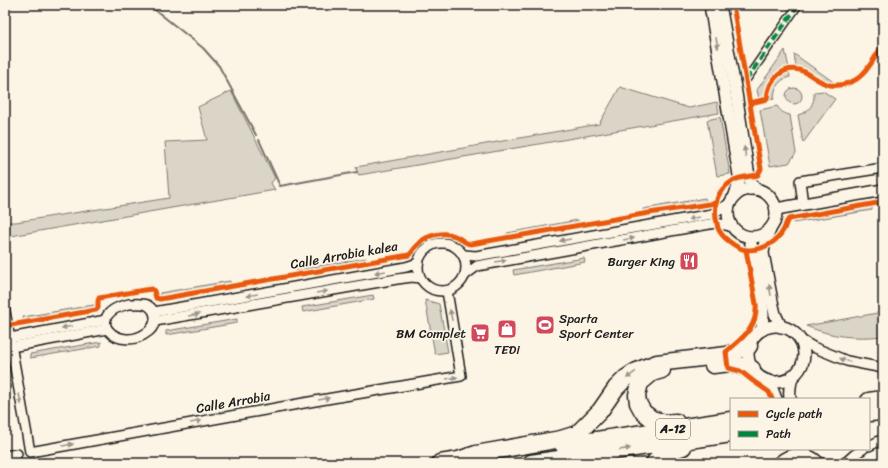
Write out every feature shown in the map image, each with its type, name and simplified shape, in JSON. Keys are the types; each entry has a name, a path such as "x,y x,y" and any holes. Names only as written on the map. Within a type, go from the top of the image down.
{"highway":[{"path":"461,460 476,454 554,440 577,434 600,411 616,388 626,378 635,372 657,363 727,355 749,346"},
{"path":"730,415 665,423 652,419 643,412 638,403 637,395 640,383 652,373 669,369 731,363 752,369"},
{"path":"870,401 883,399"},
{"path":"870,413 883,412"},
{"name":"A-12","path":"440,463 730,420"},
{"path":"654,463 665,453 676,449 706,443 730,434"},
{"name":"A-12","path":"531,463 730,434"}],"street":[{"path":"710,5 739,175 739,184 727,212 727,217 734,230 744,237 758,237 770,230"},
{"path":"720,5 750,181 755,189"},
{"path":"746,80 798,5"},
{"path":"803,204 800,181 883,168"},
{"path":"464,255 476,256 712,214 743,190 755,189 762,191 769,196 776,209 776,217 765,241 763,253 775,314 781,327"},
{"path":"776,209 883,190"},
{"path":"466,275 467,268 464,255 454,245 440,242 425,249 420,256 418,271 420,278 432,289 447,291 455,288 462,282 466,275 477,266 485,264 715,223 731,226"},
{"path":"749,237 754,254 762,302 762,330"},
{"path":"155,317 418,264"},
{"path":"155,317 397,279 412,277 420,278"},
{"name":"Calle Arrobia","path":"5,311 30,452 461,376 447,291"},
{"path":"129,304 147,305 155,317 152,328 146,333 132,338 114,336 106,325 110,312 119,306 129,304"},
{"path":"11,347 106,325"},
{"path":"10,338 106,325"},
{"path":"799,339 803,354 802,362 799,370 794,375 786,380 777,382 769,381 756,374 752,369 748,354 749,346 752,340 756,334 762,330 775,326 792,331 799,339 813,347 847,361 883,368"},
{"path":"790,398 791,382 794,375"},
{"path":"769,381 776,398"},
{"path":"870,446 883,439"},
{"path":"778,463 784,450"},
{"path":"845,463 862,450"},
{"path":"778,463 785,457 801,451 819,463"},
{"path":"5,456 17,454"}],"shaded area":[{"path":"785,50 789,68 779,72 773,78 768,87 766,97 759,99 757,90"},
{"path":"794,54 835,83 822,81 804,70 796,68"},
{"path":"789,71 790,77 780,82 776,88 774,99 769,100 773,82 776,78"},
{"path":"620,87 689,108 717,102 719,113 359,175 357,172 356,167 599,124"},
{"path":"794,88 800,90 802,96 800,102 794,104 788,102 786,96 788,90"},
{"path":"231,91 275,178 271,183 275,190 5,237 5,222 16,222 169,198 165,142 207,140 198,107"},
{"path":"823,91 835,99 803,143 798,115 808,110 812,104 814,92"},
{"path":"777,106 782,112 790,115 796,153 789,163 770,166 760,110"},
{"path":"720,117 730,174 717,176 707,120"},
{"path":"705,198 706,202 644,213 643,209"},
{"path":"872,206 872,210 793,223 792,220"},
{"path":"578,220 579,224 507,237 507,233"},
{"path":"366,258 367,261 296,273 296,270"},
{"path":"584,258 585,262 514,275 513,270"},
{"path":"230,281 231,285 160,297 160,293"},
{"path":"373,295 374,299 303,312 302,307"},
{"path":"425,300 439,304 448,352 435,354"},
{"path":"94,305 95,308 24,321 23,317"},
{"path":"883,312 883,336 853,337 835,335 806,326"},
{"path":"237,319 237,323 166,335 166,331"},
{"path":"101,342 101,346 30,358 30,354"}],"waterway":[{"path":"149,5 203,48 219,66 256,135"},
{"path":"259,140 280,186 357,172"}],"marked path":[{"path":"746,80 798,5"}],"cycle path":[{"path":"733,5 761,169 758,175 734,180 722,189 716,203 715,213 718,228 722,235 729,242 742,249 762,248 776,240 785,228 789,219 883,202"},
{"path":"750,103 767,99 770,85 774,79 784,71 797,70 805,72 830,85 840,85 851,82 861,76 883,45"},
{"name":"Calle Arrobia kalea","path":"5,326 96,310 98,308 99,298 144,290 152,289 156,298 160,299 409,255 422,240 441,234 451,235 471,244 716,203"},
{"path":"746,250 756,304 756,312 752,326 748,332 726,352 728,368 743,373 769,392 772,398"}],"place":[{"name":"Burger King","path":"689,261"},
{"name":"Sparta Sport Center","path":"545,325"},
{"name":"TEDi","path":"507,329"},
{"name":"BM Complet","path":"480,333"}]}
